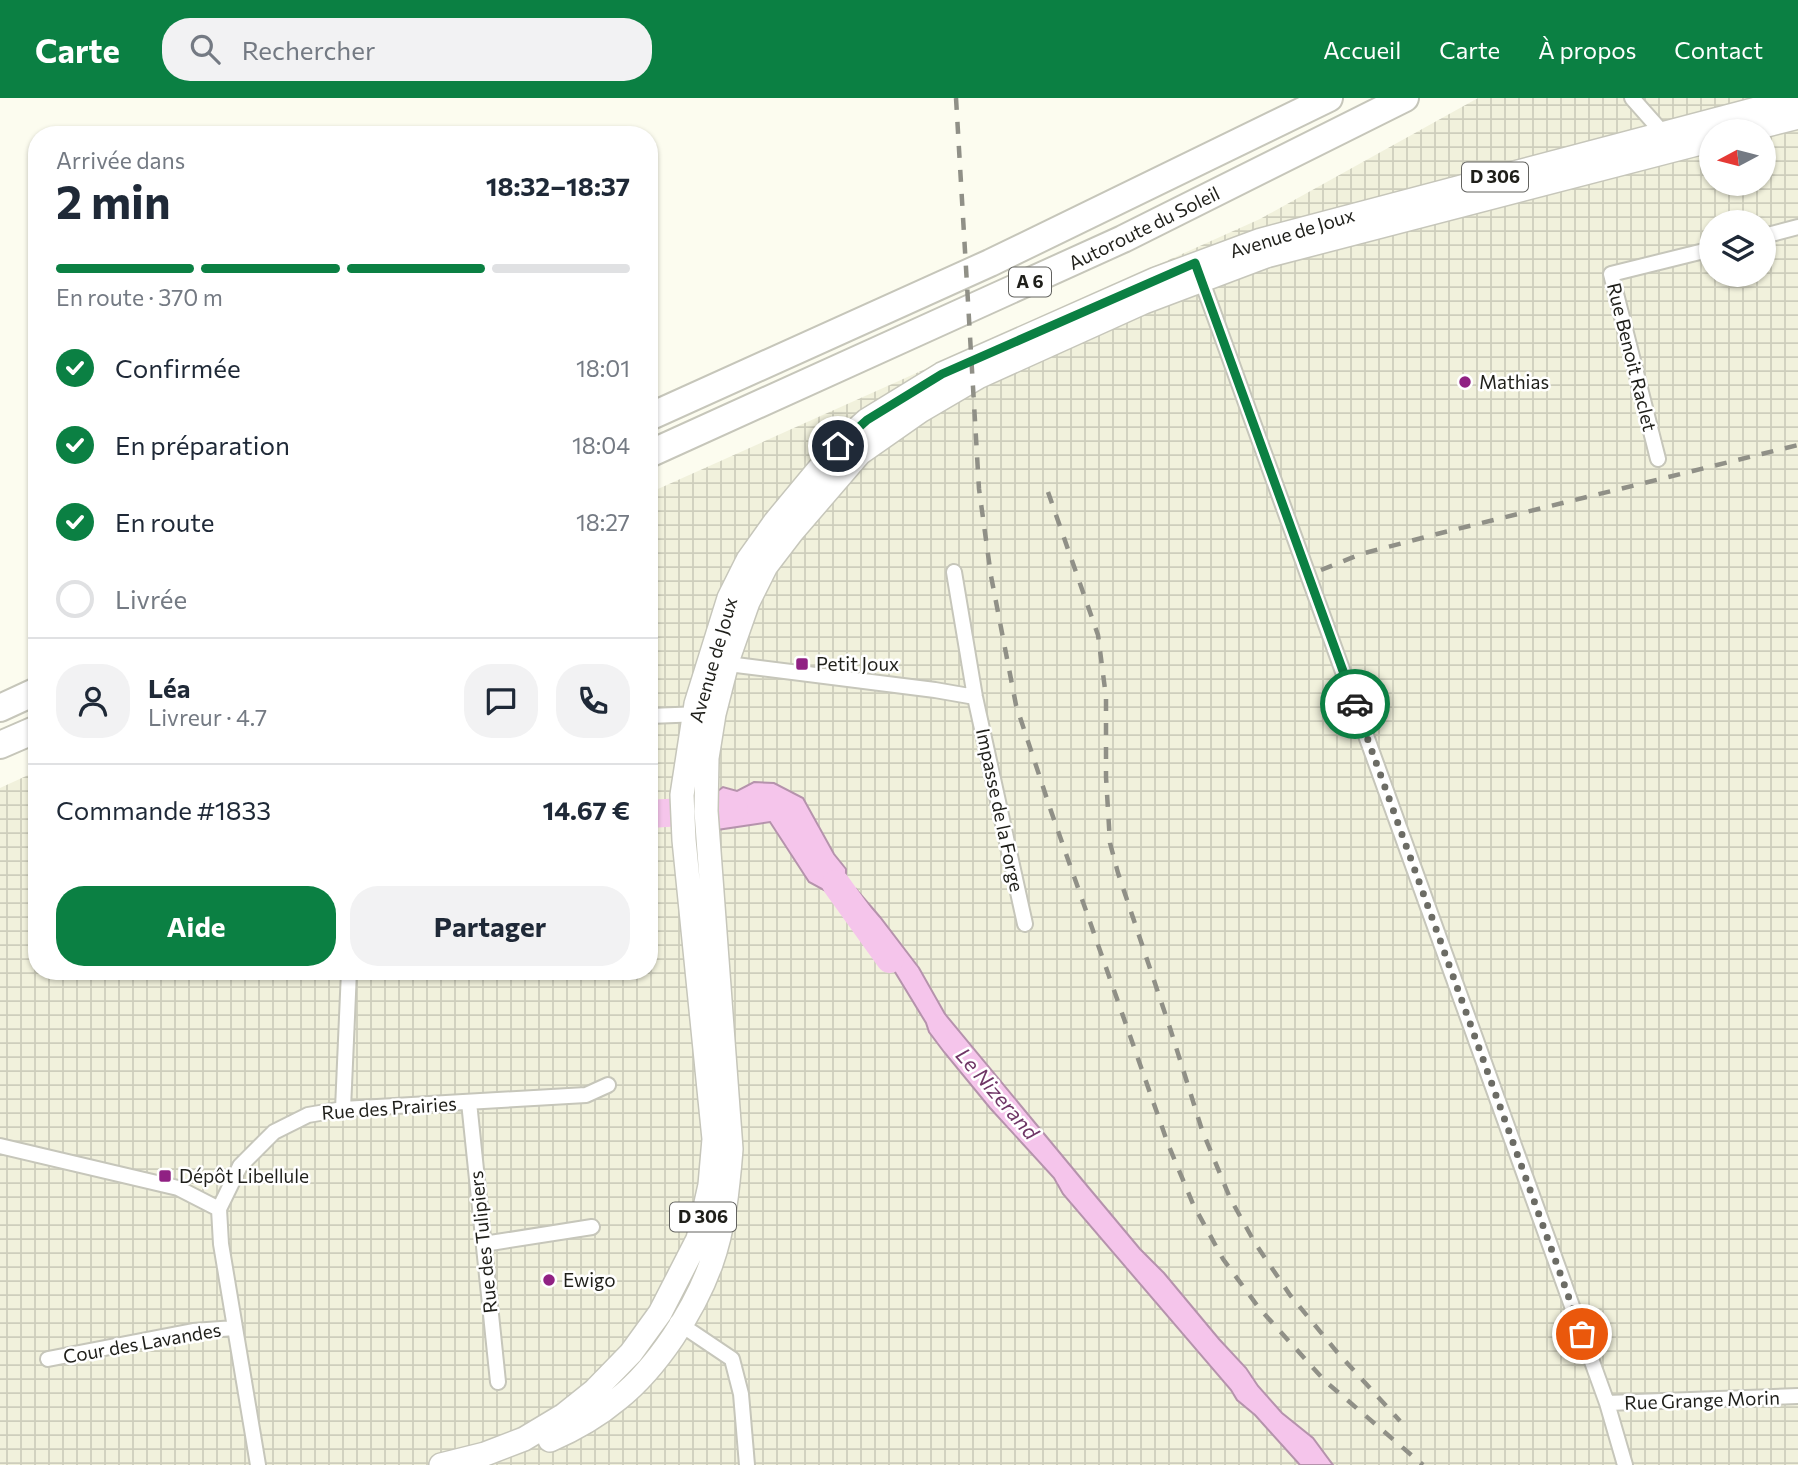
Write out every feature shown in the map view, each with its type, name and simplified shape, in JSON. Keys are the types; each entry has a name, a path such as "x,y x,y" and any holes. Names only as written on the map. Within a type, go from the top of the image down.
{"highway":[{"name":"Autoroute du Soleil","path":"658,412 1002,257 1329,98"},
{"name":"Autoroute du Soleil","path":"658,450 1123,239 1405,98"},
{"path":"0,708 28,695"},
{"path":"0,745 28,733"}],"main road":[{"name":"Avenue de Joux","path":"441,1465 485,1454 524,1439 564,1415 594,1391 631,1353 660,1314 698,1239 710,1185 714,1139 684,840 682,795 718,663 729,598 748,560 775,522 831,454 867,420 942,374 1292,231 1461,196 1665,142 1798,98"},
{"path":"1776,123 1798,117"},
{"name":"Avenue de Joux","path":"1665,142 1699,141"},
{"name":"Avenue de Joux","path":"492,1465 555,1438 618,1399 648,1369 681,1325 712,1264 726,1199 731,1149 708,840 704,714"}],"street":[{"path":"1632,98 1665,142"},
{"path":"1776,233 1798,227"},
{"name":"Rue Benoit Raclet","path":"1658,459 1611,274 1699,252"},
{"path":"1198,271 1607,1403 1625,1465"},
{"name":"Impasse de la Forge","path":"954,572 975,697 1025,924"},
{"path":"718,663 975,697"},
{"path":"658,716 704,714"},
{"path":"343,1109 349,980"},
{"name":"Rue des Prairies","path":"258,1465 221,1244 219,1209 240,1166 274,1132 308,1115 343,1109 586,1095 608,1084"},
{"name":"Rue des Tulipiers","path":"469,1102 498,1382"},
{"path":"0,1146 178,1188 219,1209"},
{"path":"484,1244 592,1227"},
{"path":"660,1314 732,1359 741,1394 747,1465"},
{"name":"Cour des Lavandes","path":"48,1359 193,1331 235,1328"},
{"name":"Rue Grange Morin","path":"1607,1403 1798,1396"}],"shaded area":[{"path":"1478,98 1798,98 1798,1465 0,1465 0,788 28,775 28,980 658,980 658,489 1260,219"}],"water":[{"path":"754,782 774,783 803,798 834,854 846,869 846,880 880,917 919,968 945,1014 1140,1249 1164,1273 1282,1413 1313,1438 1333,1465 1300,1465 1255,1415 1237,1400 1063,1194 1054,1178 990,1108 944,1052 929,1032 862,918 837,897 809,882 770,822 710,831 706,800 723,787 737,791"}],"waterway":[{"name":"Le Nizerand","path":"658,813 734,809"},
{"name":"Le Nizerand","path":"836,884 890,959"}],"railway":[{"path":"956,98 979,489 991,576 1016,705 1051,811 1168,1144 1193,1204 1223,1259 1259,1308 1325,1381 1423,1465"},
{"path":"1321,570 1361,554 1437,534 1798,445"},
{"path":"1048,492 1098,635 1106,697 1106,777 1110,843 1202,1130 1230,1198 1255,1243 1290,1295 1400,1421"}],"way so far":[{"path":"1355,704 1582,1334"}],"place":[{"name":"Mathias","path":"1465,382"},
{"name":"Petit Joux","path":"802,664"},
{"name":"Dépôt Libellule","path":"165,1176"},
{"name":"Ewigo","path":"549,1280"}],"route":[{"path":"838,446 867,420 942,374 1195,263 1355,704"}]}
